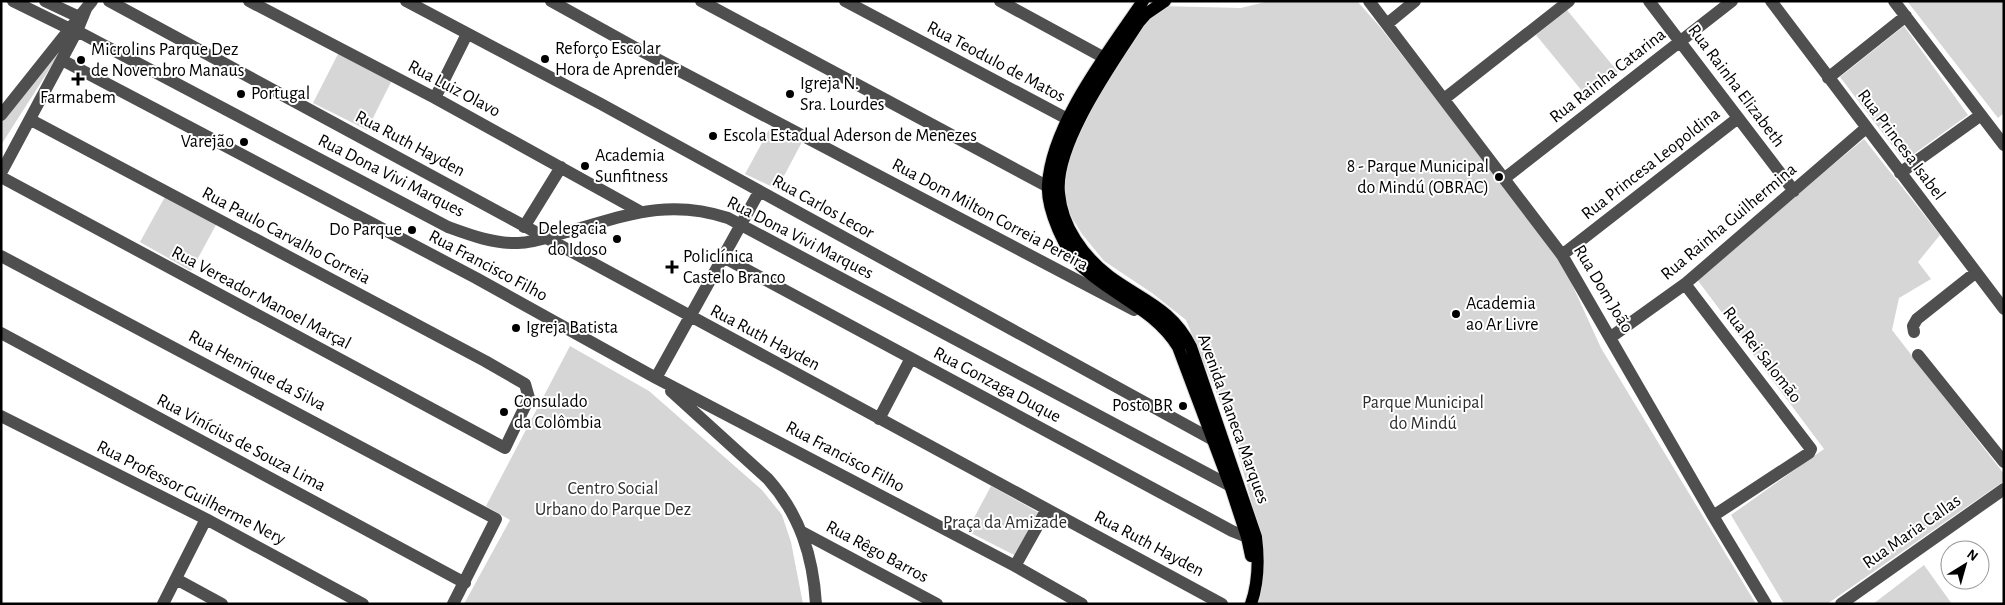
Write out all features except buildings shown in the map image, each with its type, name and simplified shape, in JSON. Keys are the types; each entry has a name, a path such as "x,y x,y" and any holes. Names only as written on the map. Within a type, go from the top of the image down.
{"main road":[{"name":"Avenida Maneca Marques","path":"1152,3 1109,60 1052,160 1054,219 1066,247 1078,263 1162,324 1178,347 1219,441 1252,537 1258,575 1251,604"},
{"name":"Avenida Maneca Marques","path":"1053,189 1076,243 1090,260 1109,276 1168,314 1177,323 1197,361 1219,441"},
{"name":"Avenida Maneca Marques","path":"1244,604 1250,587 1252,537"}],"street":[{"name":"Rua Dona Vivi Marques","path":"13,1 74,30 448,227 479,238 511,243 544,238 641,212 690,208 710,212 741,223 1237,490"},
{"path":"1,173 43,97 62,60 74,30 86,9 45,1"},
{"name":"Rua Ruth Hayden","path":"109,1 1222,604"},
{"name":"Rua Luiz Olavo","path":"249,1 435,98 641,212"},
{"name":"Rua Carlos Lecor","path":"406,1 1219,441"},
{"name":"Rua Dom Milton Correia Pereira","path":"551,1 651,56 1162,324"},
{"path":"700,1 1053,189"},
{"name":"Rua Teodulo de Matos","path":"845,1 1072,122"},
{"path":"1000,1 1109,60"},
{"name":"Rua Dom João","path":"1365,1 1383,18"},
{"name":"Rua Dom João","path":"1369,1 1562,255 1766,604"},
{"path":"1383,18 1415,1"},
{"path":"1444,99 1569,1"},
{"name":"Rua Rainha Elizabeth","path":"1649,1 1794,191"},
{"name":"Rua Rainha Catarina","path":"1505,178 1732,1"},
{"name":"Rua Princesa Isabel","path":"1771,1 1975,273 2002,304"},
{"path":"1894,1 2004,146"},
{"path":"1828,78 1906,16"},
{"path":"2,113 74,30"},
{"path":"435,98 467,34"},
{"name":"Rua Francisco Filho","path":"62,60 514,298 656,378 1015,566 1082,604"},
{"path":"29,82 43,97"},
{"path":"1900,173 1981,115"},
{"name":"Rua Princesa Leopoldina","path":"1562,255 1738,118"},
{"name":"Rua Paulo Carvalho Correia","path":"31,120 525,384 529,398 506,448"},
{"name":"Rua Rainha Guilhermina","path":"1611,337 1685,284 1866,128"},
{"path":"524,227 561,167"},
{"name":"Rua Vereador Manoel Marçal","path":"1,177 506,448"},
{"path":"759,192 656,378 768,479 794,512 802,532 816,604"},
{"name":"Rua Henrique da Silva","path":"1,256 496,520 465,583"},
{"name":"Rua Gonzaga Duque","path":"723,257 1223,527 1252,537"},
{"path":"1914,332 1912,326 1917,320 1975,273"},
{"name":"Rua Rei Salomão","path":"1685,284 1811,449 1809,453 1713,516"},
{"path":"1162,324 1177,323"},
{"name":"Rua Vinícius de Souza Lima","path":"1,333 465,583"},
{"path":"1918,355 2004,462"},
{"path":"879,419 911,358"},
{"name":"Rua Professor Guilherme Nery","path":"1,416 206,518 363,604"},
{"name":"Rua Maria Callas","path":"1841,604 2004,489"},
{"path":"1015,566 1047,509"},
{"path":"163,604 206,518"},
{"name":"Rua Rêgo Barros","path":"802,532 937,604"},
{"path":"176,579 222,604"},
{"path":"454,604 465,583"}],"green space":[{"name":"Parque Municipal do Mindú","path":"1269,1 1357,1 1380,27 1560,258 1601,348 1756,604 1256,604 1263,582 1263,555 1260,534 1233,433 1186,320 1152,293 1104,261 1082,234 1066,208 1063,184 1065,161 1117,58 1159,6 1241,8"},
{"path":"1907,1 2004,1 2004,113 1998,118"},
{"path":"1567,10 1618,72 1587,97 1536,35"},
{"path":"1904,26 1968,115 1904,161 1840,77"},
{"path":"57,48 61,51 1,145 1,124 22,88"},
{"path":"339,52 392,80 367,130 313,103"},
{"path":"771,126 802,142 777,189 745,174"},
{"path":"1864,139 1940,235 1918,262 1931,279 1899,298 1892,330 2004,474 2004,481 1827,604 1784,604 1731,515 1824,449 1696,278"},
{"path":"166,195 217,223 191,271 140,242"},
{"name":"Centro Social Urbano do Parque Dez","path":"570,346 649,391 762,490 782,515 791,542 803,604 464,604 510,520 486,506"},
{"name":"Praça da Amizade","path":"991,486 1041,514 1018,557 967,531"},
{"path":"1924,565 1940,590 1952,604 1873,604"}],"place":[{"name":"Reforço Escolar Hora de Aprender","path":"545,59"},
{"name":"Microlins Parque Dez de Novembro Manaus","path":"81,60"},
{"name":"Farmabem","path":"78,79"},
{"name":"Portugal","path":"241,94"},
{"name":"Igreja N. Sra. Lourdes","path":"790,94"},
{"name":"Escola Estadual Aderson de Menezes","path":"713,136"},
{"name":"Varejão","path":"244,142"},
{"name":"Academia Sunfitness","path":"585,166"},
{"name":"8 - Parque Municipal do Mindú (OBRAC)","path":"1499,177"},
{"name":"Do Parque","path":"412,230"},
{"name":"Delegacia do Idoso","path":"617,239"},
{"name":"Policlínica Castelo Branco","path":"672,267"},
{"name":"Academia ao Ar Livre","path":"1456,314"},
{"name":"Igreja Batista","path":"516,328"},
{"name":"Posto BR","path":"1183,406"},
{"name":"Consulado da Colômbia","path":"504,412"}]}
